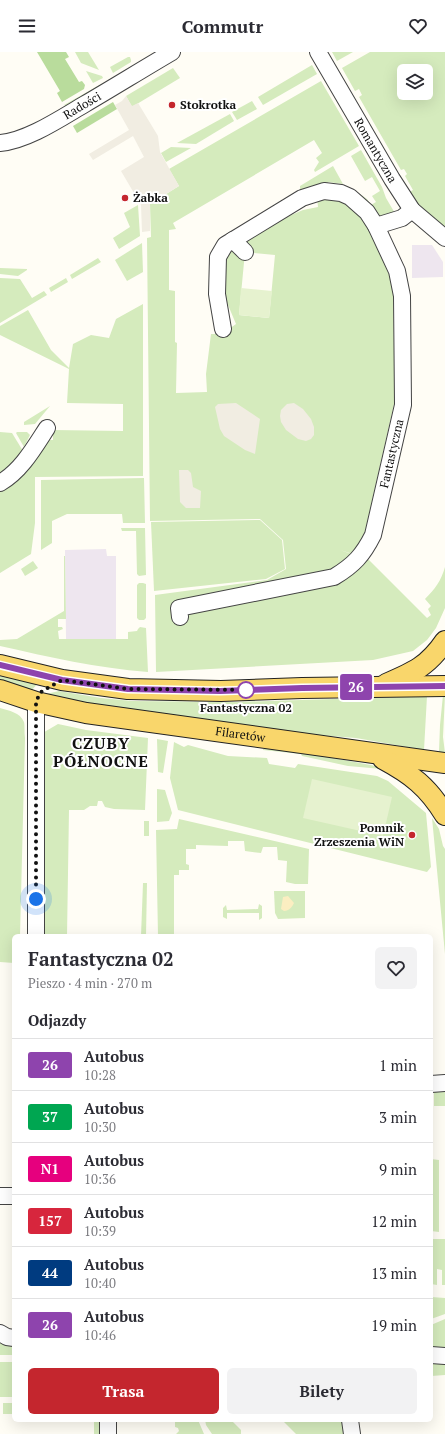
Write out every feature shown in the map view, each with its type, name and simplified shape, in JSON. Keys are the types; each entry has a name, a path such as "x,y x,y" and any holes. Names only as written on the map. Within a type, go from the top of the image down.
{"main road":[{"path":"379,687 426,664 445,641"},
{"path":"0,665 62,680 128,689 228,691 445,686"},
{"path":"36,702 40,693 62,680"},
{"name":"Filaretów","path":"0,690 36,702 99,715 445,763"},
{"path":"372,753 405,771 419,781 434,798 445,815"}],"street":[{"name":"Romantyczna","path":"318,52 392,179 412,210 445,238"},
{"name":"Radości","path":"0,143 11,142 62,117 162,54"},
{"name":"Fantastyczna","path":"180,617 179,608 244,601 334,577 348,568 359,558 373,535 403,405 402,296 397,271 376,226 367,212 350,197 340,193 324,191 302,198 225,245 218,257 217,294 223,329"},
{"path":"376,226 402,218 412,210"},
{"path":"233,240 245,252"},
{"path":"0,483 7,479 20,466 47,428"},
{"path":"36,702 36,934"},
{"path":"433,1084 445,1083"},
{"path":"0,1196 12,1196"},
{"path":"0,1333 12,1338"},
{"path":"433,1355 445,1356"},
{"path":"108,1422 108,1434"},
{"path":"350,1422 352,1434"}],"shaded area":[{"path":"126,96 132,106 138,103 158,136 160,152 179,186 150,204 150,231 142,232 141,205 121,171 144,157 133,136 93,160 89,154 129,130 115,105 122,101"},
{"path":"412,245 432,245 443,262 443,277 412,278"},
{"path":"236,403 260,419 255,454 245,450 224,436 220,429 215,407 218,404"},
{"path":"294,403 303,409 311,419 314,427 314,435 311,439 306,441 298,439 286,430 281,422 281,410 287,404"},
{"path":"179,470 188,470 191,473 193,487 201,491 200,508 186,508 180,502"},
{"path":"106,549 107,556 116,556 116,639 66,639 65,550"}],"green space":[{"path":"37,52 66,52 69,57 65,59 79,82 82,81 85,85 84,89 62,102 57,93 60,91"},
{"path":"75,52 88,52 99,70 81,63"},
{"path":"332,52 353,52 337,61"},
{"path":"370,52 445,52 445,231 432,220 408,193 413,190 405,176 407,174 404,169 401,170 359,97 362,95 359,89 355,91 342,68"},
{"path":"130,57 131,62 113,73 110,67"},
{"path":"312,65 317,74 263,105 258,97"},
{"path":"173,68 180,78 132,107 126,96"},
{"path":"86,71 102,76 103,78 93,83"},
{"path":"321,81 359,146 315,172 314,170 319,162 316,158 322,153 314,140 173,223 176,229 169,230 169,290 175,291 175,342 177,343 176,393 207,392 206,374 211,334 222,334 236,324 223,293 218,257 233,240 303,210 318,207 317,197 338,198 353,206 373,233 393,279 394,352 397,391 364,536 353,554 340,550 369,560 427,618 431,615 428,609 431,606 425,599 432,592 442,576 445,567 445,608 436,628 427,640 413,651 373,660 156,672 155,595 267,580 286,569 283,540 260,519 150,521 147,238 151,237 150,204 179,186 169,169","holes":["245,252 275,255 269,318 239,315"]},
{"path":"107,82 66,106 64,105"},
{"path":"252,101 257,109 237,120 232,112"},
{"path":"113,102 117,109 77,133 73,126"},
{"path":"230,114 234,121 196,144 177,143"},
{"path":"171,147 191,148 166,162 161,153"},
{"path":"361,150 396,215 384,221 358,197 360,194 367,199 371,205 376,202 372,196 380,191 372,177 365,181 351,156"},
{"path":"333,166 343,184 328,182 327,187 300,193 300,186"},
{"path":"138,205 140,236 119,249 113,238 130,227 124,213"},
{"path":"142,243 143,272 127,281 115,260"},
{"path":"98,258 101,262 72,279 70,275"},
{"path":"0,268 27,270 18,276 0,274"},
{"path":"0,278 20,279 32,298 44,291 47,295 0,323"},
{"path":"66,278 68,282 51,292 49,288"},
{"path":"241,288 272,291 269,318 239,315"},
{"path":"143,304 143,476 35,477 35,523 31,554 0,573 0,483 39,440 53,440 53,430 123,431 123,404 67,403 69,369 0,335 0,326 28,310 51,350 69,368 73,344 91,335 109,338 116,319"},
{"path":"50,406 35,424 24,425 24,422"},
{"path":"0,432 12,433 23,451 0,477"},
{"path":"27,432 30,435 24,447 16,433"},
{"path":"144,478 145,523 123,523 122,514 67,514 52,521 52,543 41,550 41,480"},
{"path":"260,520 282,540 285,569 266,579 154,591 151,522"},
{"path":"121,528 145,528 146,575 139,576 137,574 136,531 122,531"},
{"path":"64,556 66,619 58,619 58,627 62,627 63,629 58,631 59,639 128,639 128,632 137,631 140,627 146,628 148,672 92,665 0,646 0,640 17,639 64,611"},
{"path":"33,561 38,568 25,576 21,569"},
{"path":"139,583 146,584 146,618 144,620 139,620 137,618 137,585"},
{"path":"0,671 40,681 30,692 0,683"},
{"path":"59,691 101,698 132,701 234,702 427,696 424,750 356,738 265,731 89,707 46,694"},
{"path":"443,695 445,695 443,737 445,753 439,752"},
{"path":"0,708 20,716 24,722 25,738 20,934 12,934 12,963 0,962"},
{"path":"58,724 86,730 148,738 145,810 114,809 105,807 102,801 98,801 97,806 90,806 84,810 69,810 67,934 41,934 41,734"},
{"path":"157,739 168,741 163,773 158,772"},
{"path":"174,742 184,747 188,745 228,756 267,758 269,764 295,768 298,764 377,776 388,781 426,813 431,867 427,872 178,810 170,778"},
{"path":"263,749 276,749 318,755 381,767 409,786 382,769 348,766 302,756 301,754"},
{"path":"312,779 392,797 383,836 303,818"},
{"path":"157,789 165,790 172,813 169,821 157,822"},
{"path":"432,818 439,829 445,849 445,954"},
{"path":"179,819 309,849 308,884 286,882 287,861 278,860 277,847 263,847 261,853 245,851 244,841 228,841 228,846 196,845 196,849 186,849 186,864 189,865 189,870 179,870 179,875 174,875 174,934 158,934 156,830 177,829"},
{"path":"144,821 149,821 149,836 144,836"},
{"path":"143,883 147,883 146,934 141,934"},
{"path":"274,891 305,891 305,918 278,919 275,913"},
{"path":"259,904 262,906 262,918 259,920 259,913 227,913 227,919 223,917 223,908 226,905 227,910 258,909"},
{"path":"434,1088 445,1088 445,1106 434,1106"},
{"path":"433,1159 439,1160 439,1232 433,1231"},
{"path":"433,1239 445,1239 445,1285 442,1285 442,1270 437,1269 437,1285 433,1284"},
{"path":"433,1297 445,1298 445,1314 433,1318"},
{"path":"445,1319 445,1348 433,1348 433,1324"},
{"path":"0,1341 12,1347 12,1355 0,1355"},
{"path":"433,1361 445,1361 445,1375 433,1376"},
{"path":"0,1362 12,1362 12,1397 0,1397"},
{"path":"3,1403 12,1403 12,1414 3,1414"},
{"path":"94,1422 103,1422 103,1434 94,1434"},
{"path":"175,1422 199,1422 204,1434 176,1434 179,1431 178,1428 175,1427"},
{"path":"205,1422 233,1422 241,1430 241,1434 212,1434"},
{"path":"284,1422 345,1422 347,1434 296,1434"}],"sand":[{"path":"288,896 294,903 290,908 284,911 281,909 283,897"}],"bus line":[{"name":"26","path":"0,665 62,680 128,689 220,691 445,686"}],"place":[{"name":"Stokrotka","path":"172,105"},
{"name":"Żabka","path":"125,198"},
{"name":"Fantastyczna 02","path":"246,690"},
{"name":"Pomnik Zrzeszenia WiN","path":"412,835"}],"district":[{"name":"CZUBY PÓŁNOCNE","path":"101,752"}],"route":[{"path":"36,899 36,702 40,693 62,680 128,689 220,691 249,690 246,690"}]}
